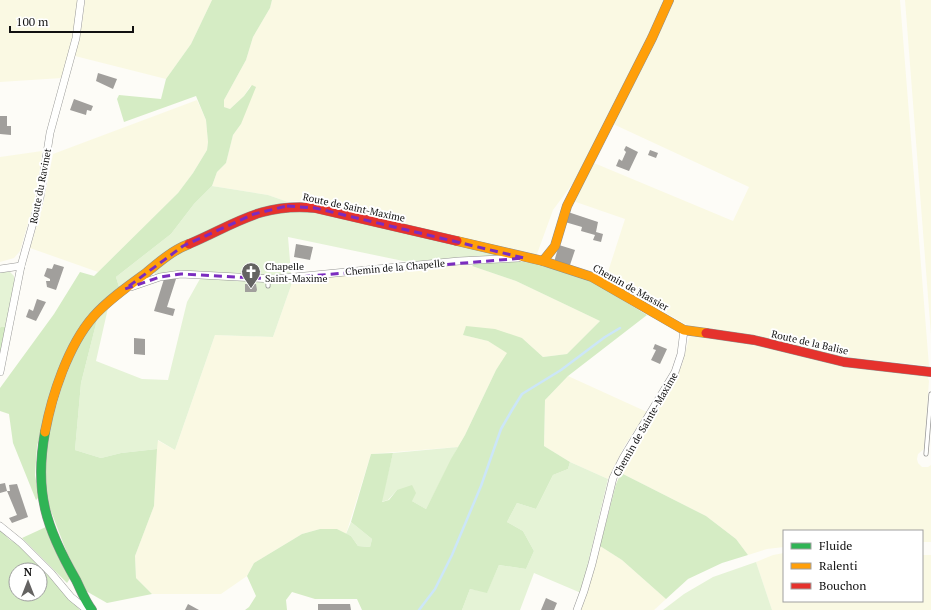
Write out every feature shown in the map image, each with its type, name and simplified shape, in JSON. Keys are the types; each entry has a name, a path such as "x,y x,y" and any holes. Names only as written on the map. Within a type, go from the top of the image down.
{"street":[{"name":"Route du Ravinet","path":"0,372 21,266 40,198 50,133 74,48 82,0"},
{"path":"543,261 555,246 567,206 670,0"},
{"name":"Route de Saint-Maxime","path":"92,610 63,556 49,522 41,488 41,456 54,396 70,354 90,321 100,310 153,266 183,246 254,214 287,206 314,208 524,258 543,261"},
{"name":"Chemin de la Chapelle","path":"125,289 160,277 181,274 268,282 459,261 524,258"},
{"name":"Chemin de Massier","path":"543,261 592,277 684,330"},
{"path":"0,269 21,266"},
{"name":"Route de la Balise","path":"684,330 754,340 844,362 931,372"},
{"name":"Chemin de Sainte-Maxime","path":"577,610 590,570 613,478 626,453 674,372 681,354 684,330"},
{"path":"0,526 21,543 51,573 71,597 87,610"}],"lane":[{"path":"926,454 931,394"}],"highlighted area":[{"path":"287,206 315,208 524,258 274,279 181,274 160,277 125,289 183,246 254,214"}],"green space":[{"path":"0,0 78,0 76,23 62,78 0,82"},
{"path":"85,0 212,0 191,44 166,79 75,56 82,25"},
{"path":"212,0 272,0 270,8 253,37 246,60 224,100 224,107 230,109 244,96 252,85 256,87 241,124 233,135 226,163 217,172 212,186 194,204 171,234 116,277 120,290 89,318 46,413 37,446 35,475 39,497 36,500 13,443 9,414 0,411 0,388 54,314 80,272 94,276 178,193 193,173 207,150 208,142 206,120 196,96 124,122 117,99 119,95 161,99 166,79 191,44"},
{"path":"272,0 664,0 660,12 579,175 553,210 537,254 530,255 319,204 296,201 288,202 268,195 212,186 217,172 226,163 233,135 241,124 251,85 244,96 230,109 224,107 224,100 246,60 253,37 270,8"},
{"path":"672,0 900,0 929,366 837,356 687,325 606,278 625,219 573,201 594,163 733,221 749,187 613,124"},
{"path":"905,0 931,0 931,335"},
{"path":"197,100 206,120 208,142 207,150 193,173 178,193 98,272 30,248 43,205 53,154"},
{"path":"42,151 33,206 20,251 14,258 0,262 0,157"},
{"path":"212,186 268,195 288,202 250,212 181,245 120,290 116,277 171,234 194,204"},
{"path":"297,209 509,256 408,262 288,237 291,273 266,276 199,271 156,275 153,271 183,251 261,214"},
{"path":"518,261 537,264 588,279 647,315 568,376 545,400 544,446 570,462 568,469 553,475 536,509 517,503 507,522 523,531 534,551 526,569 499,565 487,593 470,589 462,610 362,610 357,599 315,599 292,592 286,600 287,610 245,610 249,607 256,596 247,576 254,563 302,534 320,529 337,529 351,536 358,546 370,547 372,539 351,522 371,454 393,453 382,502 389,500 397,490 412,485 416,493 412,501 426,509 465,435 496,370 507,353 488,341 463,335 466,326 495,329 522,338 543,357 567,354 600,321 516,281 472,266 475,263"},
{"path":"461,264 472,266 516,281 600,321 567,354 543,357 522,338 463,335 488,341 508,353 496,370 458,447 371,454 346,534 337,529 320,529 302,534 254,563 247,576 221,594 152,594 136,578 135,556 154,506 157,440 175,450 215,335 273,337 293,280"},
{"path":"0,272 10,272 14,276 14,284 6,327 0,328"},
{"path":"201,277 293,280 273,337 215,335 175,450 158,440 157,449 121,453 101,458 75,450 81,383 97,320 108,308 96,361 142,379 168,380 187,302"},
{"path":"94,320 97,320 81,383 75,450 101,458 121,453 157,449 154,506 135,556 136,578 152,594 107,603 86,591 67,553 49,506 45,490 44,470 46,441 62,386 78,345"},
{"path":"6,327 0,361 0,328"},
{"path":"691,336 731,339 927,375 929,381 924,449 918,454 917,459 918,463 922,467 928,467 931,465 931,542 923,542 923,530 783,530 783,547 767,549 748,555 736,539 706,516 621,473 634,446 682,365 689,338"},
{"path":"568,376 647,412 625,445 608,479 570,462 544,446 545,400"},
{"path":"458,447 426,509 397,490 388,500 381,502 393,453"},
{"path":"570,462 608,479 581,593 534,573 520,610 462,610 470,589 487,592 499,565 526,569 534,551 523,531 507,522 517,503 536,509 553,475 568,469"},
{"path":"621,473 706,516 736,539 748,555 722,563 688,579 666,599 622,560 600,546 616,484"},
{"path":"351,522 372,539 370,547 358,546 351,536 346,534"},
{"path":"48,526 71,577 67,583 48,564 48,562 46,562 22,538"},
{"path":"0,530 10,540 20,545 36,562 8,562 8,602 48,602 48,575 80,610 0,610"},
{"path":"600,546 622,560 666,599 654,610 580,610 584,602"},
{"path":"783,553 783,602 923,602 923,555 931,555 931,610 772,610 756,562 773,555"},
{"path":"756,562 772,610 663,610 684,594 713,577"}],"building":[{"path":"98,73 117,79 113,89 96,81"},
{"path":"74,99 93,106 91,111 87,110 86,115 70,110"},
{"path":"0,116 7,116 7,126 11,126 11,135 0,134"},
{"path":"626,146 638,152 629,171 616,166 619,159 622,161 626,152 624,150"},
{"path":"650,150 658,153 656,158 648,155"},
{"path":"568,212 598,222 596,232 603,234 601,242 593,240 595,235 581,231 582,227 565,222"},
{"path":"296,244 313,247 310,260 294,257"},
{"path":"559,245 575,250 570,265 554,262"},
{"path":"54,264 64,267 56,290 47,287 46,281 50,281 50,279 44,276 47,268 52,269"},
{"path":"169,277 176,279 167,307 175,309 173,316 154,311 164,279 168,280"},
{"name":"Chapelle Saint-Maxime","path":"245,284 256,284 256,292 245,292"},
{"path":"37,299 46,302 36,321 26,317 29,309 33,311"},
{"path":"134,338 145,339 145,355 134,354"},
{"path":"655,344 667,349 660,364 651,360 656,350 653,349"},
{"path":"5,483 7,491 0,493 0,484"},
{"path":"17,484 28,517 12,523 9,518 17,515 7,491 10,491 9,485"},
{"path":"546,598 557,603 554,610 541,610"},
{"path":"188,604 199,610 185,610"},
{"path":"318,604 350,604 351,610 318,610"}],"waterway":[{"path":"419,610 435,589 452,555 481,486 501,429 522,394 561,370 605,337 620,328"}],"traffic: fast":[{"path":"45,432 41,473 45,509 57,543 92,610"}],"traffic: slow":[{"path":"457,241 543,261 555,246 567,206 652,38 669,0"},
{"path":"45,432 52,402 62,372 76,342 93,317 111,299 125,288 172,253 189,244"},
{"path":"543,261 592,277 684,330 706,333"}],"traffic: jam":[{"path":"189,244 263,212 296,207 315,208 457,241"},
{"path":"706,333 754,340 844,362 931,372"}],"place":[{"name":"Chapelle Saint-Maxime","path":"251,289"}]}
